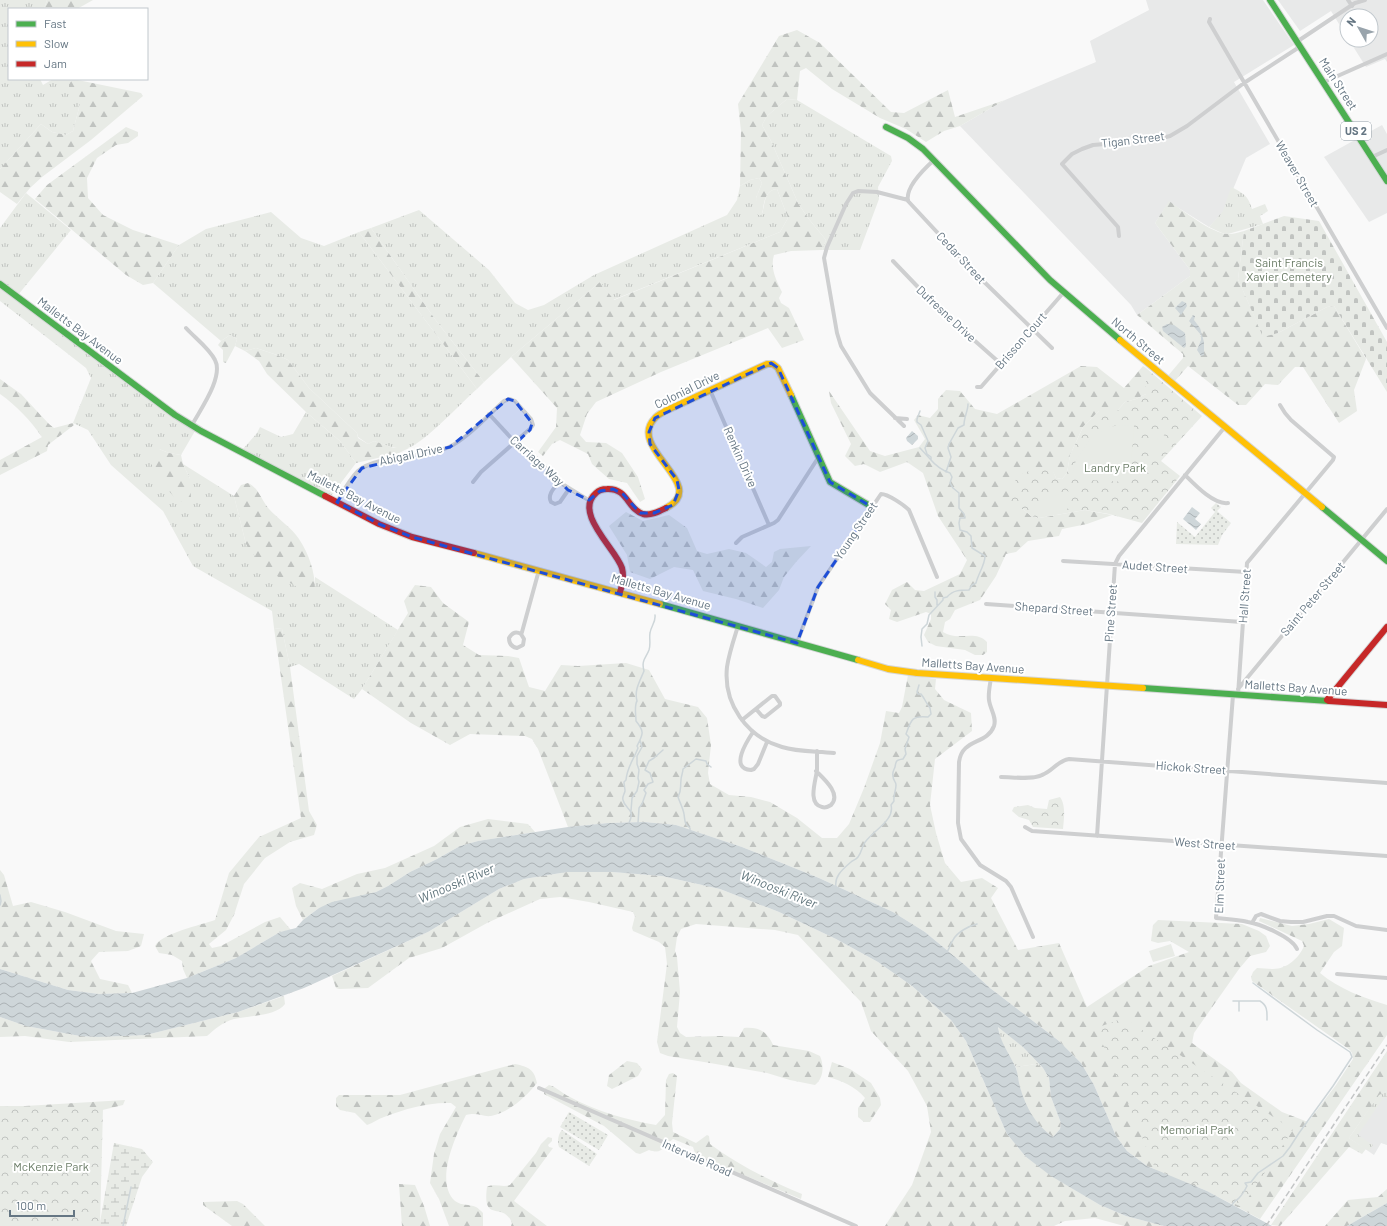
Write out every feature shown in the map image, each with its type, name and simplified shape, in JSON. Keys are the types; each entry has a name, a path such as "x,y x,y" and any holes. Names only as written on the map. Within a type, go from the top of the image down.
{"street":[{"name":"Main Street","path":"1270,0 1387,180"},
{"path":"1348,0 1352,6"},
{"name":"Tigan Street","path":"1119,236 1118,227 1062,164 1072,154 1082,148 1093,145 1154,140 1170,136 1187,126 1244,83 1352,6 1365,0"},
{"name":"Weaver Street","path":"1210,19 1209,22 1387,328"},
{"path":"1324,82 1387,54"},
{"name":"North Street","path":"886,127 913,140 1020,250 1096,320 1224,428 1387,561"},
{"path":"1372,157 1387,150"},
{"path":"904,426 880,404 866,388 840,342 832,310 824,258 827,247 846,204 853,193 862,191 877,192 888,194 902,200 908,200 908,195 917,178 934,160"},
{"name":"Cedar Street","path":"908,200 976,274 1052,348"},
{"name":"Dufresne Drive","path":"893,261 939,309 1001,364"},
{"name":"Malletts Bay Avenue","path":"0,284 175,415 337,502 379,524 396,531 620,592 888,669 917,673 1236,693 1387,706"},
{"name":"Brisson Court","path":"977,387 981,387 1064,292"},
{"path":"186,328 212,355 218,366 215,381 192,425"},
{"name":"Colonial Drive","path":"590,501 596,492 610,488 623,494 635,509 642,514 654,513 673,505 679,496 678,483 652,447 649,438 650,426 655,418 662,412 767,364 775,365 778,368 826,476 831,484 872,506"},
{"name":"Renkin Drive","path":"710,390 769,525"},
{"name":"Abigail Drive","path":"337,502 354,476 362,468 375,463 444,450 458,442 506,400 510,399 515,401 531,419 532,425 530,430 481,472 473,482"},
{"name":"Hall Street","path":"1236,693 1248,561 1334,457 1291,420 1280,405"},
{"name":"Carriage Way","path":"490,414 516,442 536,458 559,482 590,501"},
{"path":"895,418 907,419"},
{"path":"1115,564 1119,556 1224,428"},
{"path":"736,543 742,537 778,520 818,458"},
{"path":"1186,475 1211,497 1223,503 1228,503"},
{"path":"559,482 550,495 549,498 551,502 556,504 560,502 569,489"},
{"name":"Young Street","path":"797,643 818,587 872,506 882,494 907,508 911,514 937,577"},
{"path":"590,501 588,507 589,516 622,567 623,576 620,592"},
{"name":"Saint Peter Street","path":"1236,693 1387,508"},
{"name":"Audet Street","path":"1063,560 1246,572"},
{"name":"Pine Street","path":"1097,836 1115,564"},
{"path":"521,634 539,570"},
{"name":"Shepard Street","path":"986,604 1242,622"},
{"path":"738,626 728,660 727,680 731,699 742,720 753,732 767,742 786,748 834,753"},
{"path":"1327,700 1387,627"},
{"path":"991,678 989,699 995,718 994,725 989,734 967,746 961,753 959,762 958,828 964,844 980,865 1006,881 1011,887 1033,937"},
{"name":"Elm Street","path":"1236,693 1227,771 1216,918 1252,923 1289,940 1297,949"},
{"path":"742,720 772,695 775,696 780,703 780,705 765,717 762,716 756,709"},
{"path":"753,732 740,758 740,763 744,768 751,770 757,766 767,742"},
{"path":"816,771 829,784 833,792 834,800 828,807 816,804 814,800 813,789 817,751"},
{"name":"Hickok Street","path":"1001,776 1037,777 1045,774 1065,759 1387,783"},
{"name":"West Street","path":"1024,827 1032,831 1387,856"},
{"path":"1252,923 1256,916 1261,914 1280,921 1291,922 1303,922 1330,916 1338,917 1360,927 1387,930"},
{"path":"1337,974 1387,978"},
{"name":"Intervale Road","path":"539,1088 856,1226"}],"highlighted area":[{"path":"771,363 778,368 830,482 872,507 818,587 797,643 412,537 379,524 337,502 362,468 450,447 508,399 515,401 532,423 530,430 516,443 536,458 568,490 589,500 600,491 613,489 623,494 640,513 654,513 673,505 679,490 677,480 650,444 649,432 655,418"}],"shaded area":[{"path":"1146,0 1263,0 1294,45 1234,82 1270,144 1246,158 1224,211 1209,227 1169,202 1155,223 1190,270 1190,276 1137,315 1131,305 960,126 1005,100 1096,62 1090,41 1149,10"},
{"path":"1278,0 1387,0 1387,62 1385,59 1366,67 1354,48 1379,48 1379,8 1339,8 1339,24 1331,11 1300,31"},
{"path":"1382,125 1387,134 1387,213 1369,222 1324,157"},
{"path":"1387,1091 1387,1145 1381,1143 1374,1155 1349,1138"}],"green space":[{"path":"0,0 47,0 44,8 8,8 8,80 40,80 43,85 51,80 72,80 69,84 80,97 80,104 73,131 66,135 52,132 41,124 0,169"},
{"path":"47,0 93,0 79,8 44,8"},
{"path":"797,30 820,43 891,112 904,113 948,90 955,117 1005,100 960,126 944,131 926,142 906,129 880,118 832,89 806,68 800,71 797,100 787,99 767,116 762,125 771,141 798,203 826,240 822,250 791,251 774,255 773,269 782,292 779,298 781,303 789,308 804,340 782,348 768,328 661,372 596,402 587,414 580,435 586,442 606,443 622,453 638,477 645,499 640,502 627,483 609,479 592,464 588,454 560,440 552,444 543,456 538,452 556,427 557,408 511,357 600,282 614,300 780,232 788,218 777,189 769,192 765,199 762,215 758,215 756,198 762,183 759,178 750,180 740,186 741,131 738,104 779,36"},
{"path":"72,80 78,80 141,93 143,96 91,140 42,177 30,188 17,204 0,192 0,169 41,124 52,132 66,135 73,131 80,104 80,97 69,91 69,84"},
{"path":"787,99 797,100 891,156 892,161 878,187 879,199 860,250 822,250 826,240 798,203 771,141 762,125 767,116"},
{"path":"126,127 138,132 138,136 128,143 116,145 97,158 87,178 88,198 103,215 133,230 179,245 153,283 143,285 126,275 35,199 47,185"},
{"path":"759,178 762,183 756,198 762,215 767,195 773,190 777,189 788,218 780,232 613,300 600,282 511,357 484,382 437,322 371,228 419,210 489,270 515,303 528,310 544,305 594,275 727,215 737,200 740,186 750,180"},
{"path":"1231,187 1239,191 1249,200 1252,209 1265,204 1268,211 1260,216 1263,224 1228,234 1209,227 1223,211"},
{"path":"26,193 71,230 18,295 0,281 0,228"},
{"path":"1169,201 1215,231 1229,234 1244,231 1238,279 1263,336 1278,333 1327,307 1334,306 1366,359 1354,390 1357,411 1339,423 1303,367 1295,367 1278,385 1265,384 1246,405 1238,405 1188,366 1174,382 1167,377 1183,358 1183,354 1137,315 1190,276 1190,270 1155,223"},
{"path":"271,212 301,238 324,246 359,232 477,389 433,431 415,445 408,448 399,448 374,441 368,444 358,437 357,433 309,388 288,360 256,348 245,351 235,346 237,339 230,335 221,341 153,283 179,245 206,229"},
{"name":"Saint Francis Xavier Cemetery","path":"1284,216 1319,221 1387,342 1387,392 1334,306 1327,307 1278,333 1263,337 1238,279 1244,231"},
{"path":"371,228 437,322 484,382 477,389 359,232"},
{"path":"0,288 162,410 195,431 181,455 169,453 159,449 190,479 183,464 234,496 246,544 315,589 315,577 398,630 362,689 354,699 299,664 290,667 282,629 274,628 272,611 193,566 163,511 111,465 88,430 73,423 91,378 86,368 0,301"},
{"path":"230,335 237,339 226,363 223,362 223,350 218,345"},
{"path":"256,348 288,360 309,388 357,433 358,438 368,444 374,441 394,448 409,448 399,453 356,463 340,441 306,412 267,374 259,361 245,351"},
{"path":"1081,366 1097,367 1124,388 1143,366 1146,368 1146,394 1125,402 1117,411 1099,411 1083,427 1070,455 1067,473 1062,479 1056,478 1053,472 1023,509 1031,516 1039,518 1085,510 1112,515 1087,524 1062,529 1059,536 1028,541 1016,552 1006,554 996,576 980,600 955,610 950,619 945,622 943,632 949,635 977,636 987,642 987,652 983,655 975,655 965,650 936,646 928,642 924,635 931,619 931,614 926,612 897,622 889,619 891,610 885,604 892,590 907,582 915,590 924,591 960,574 967,560 938,516 923,473 907,462 880,472 864,464 855,466 845,456 851,444 831,403 829,391 870,451 885,456 919,447 925,439 914,420 918,415 930,418 938,409 938,399 946,390 960,391 975,409 997,414"},
{"name":"Landry Park","path":"1146,368 1202,416 1161,461 1180,476 1142,523 1109,514 1085,510 1039,518 1031,516 1023,509 1013,509 1008,503 1015,480 1022,474 1045,467 1053,471 1056,478 1062,479 1067,473 1070,455 1083,427 1099,411 1117,411 1125,402 1146,394"},
{"path":"0,379 21,394 54,428 73,423 74,425 48,445 47,451 0,475 0,460 42,437 23,414 0,394"},
{"path":"306,412 340,441 356,463 331,496 242,450 257,433 260,427 281,437 293,434"},
{"path":"1122,425 1134,426 1130,478 1127,482 1071,479 1076,460 1090,439 1107,427"},
{"path":"1157,429 1168,439 1164,444 1152,435"},
{"path":"1150,438 1162,447 1157,452 1146,443"},
{"path":"159,449 169,453 181,455 183,464 190,479 191,498 187,503 177,500 157,478 151,463 155,451"},
{"path":"248,483 255,488 266,506 293,531 299,539 311,563 315,589 303,590 264,569 246,544 234,496 241,485"},
{"path":"1068,491 1073,507 1040,517 1038,515 1034,504 1035,502"},
{"path":"1216,503 1221,507 1217,511 1231,523 1222,535 1218,545 1176,544 1177,522 1195,537 1215,512 1211,508"},
{"path":"626,512 643,521 669,515 687,528 697,551 707,554 729,549 746,553 766,567 772,562 774,552 780,549 811,546 784,577 779,590 763,608 736,599 703,591 693,570 674,567 650,579 630,572 627,555 609,526"},
{"path":"415,585 431,587 443,603 469,622 463,645 479,655 519,658 529,687 545,691 561,665 578,666 626,663 649,670 665,699 698,707 707,718 711,745 708,773 710,784 729,795 751,797 770,802 797,818 822,838 837,838 849,824 880,743 886,711 899,713 902,707 908,675 936,679 935,689 944,700 971,713 972,731 935,759 930,805 936,833 945,863 961,882 982,878 998,888 991,898 1018,950 1059,943 1087,1007 1149,966 1189,952 1170,941 1158,943 1151,941 1153,925 1158,920 1242,924 1259,931 1266,936 1270,946 1266,952 1250,956 1239,969 1194,1033 1192,1043 1232,1072 1241,1083 1282,1112 1308,1122 1336,1085 1353,1059 1352,1053 1350,1050 1252,981 1251,977 1257,968 1278,969 1288,965 1296,959 1304,946 1302,941 1259,921 1260,918 1292,926 1329,919 1344,928 1342,946 1334,952 1320,973 1327,979 1343,988 1387,1005 1387,1035 1260,1219 1207,1191 1147,1166 1127,1151 1116,1136 1094,1085 1081,1063 1059,1041 990,988 925,932 893,912 819,878 742,847 676,825 644,822 608,823 568,827 538,749 532,739 525,736 470,734 450,745 411,723 362,689 408,613 404,601"},
{"path":"274,628 282,629 290,667 309,811 317,825 314,835 290,842 265,858 244,884 234,915 226,930 209,944 212,948 221,946 265,922 280,917 291,930 280,932 236,958 187,978 183,969 182,961 172,955 159,953 155,946 159,941 173,933 215,920 229,873 259,837 301,818"},
{"path":"1060,797 1064,808 1063,829 1033,827 1029,820 1019,817 1012,811 1014,807 1028,805 1035,808 1047,809 1049,800"},
{"path":"488,819 528,824 535,832 478,841 460,846 410,872 376,892 319,908 303,920 296,906 292,888 300,883 322,889 357,874 385,868 434,846 460,827"},
{"path":"0,870 4,875 13,906 31,902 65,912 116,931 144,934 141,946 128,951 99,952 91,961 100,979 128,985 132,993 99,994 68,990 0,969"},
{"path":"567,872 612,872 662,876 720,889 779,912 836,939 878,962 912,986 951,1020 966,1041 1007,1134 1026,1157 1052,1176 1100,1205 1126,1216 1164,1226 1124,1226 1095,1218 1065,1221 1054,1226 885,1226 912,1185 931,1132 927,1106 908,1071 871,1031 861,1002 798,935 775,930 696,924 681,929 677,937 675,951 677,957 680,992 677,1027 680,1033 686,1037 739,1037 744,1028 758,1029 768,1036 773,1045 809,1051 820,1056 822,1063 822,1075 815,1085 790,1080 767,1073 668,1056 660,1053 657,1042 667,964 665,947 659,942 633,931 632,928 635,916 633,912 589,902 560,897 540,899 487,923 442,948 409,958 368,988 336,988 332,976 428,932 499,889 524,879"},
{"path":"1171,944 1175,956 1153,962 1149,951"},
{"path":"284,996 285,1004 281,1008 261,1015 230,1020 219,1026 207,1036 69,1042 25,1036 0,1037 0,1017 26,1026 80,1036 98,1037 146,1035 238,1012"},
{"name":"Memorial Park","path":"1124,1018 1293,1130 1242,1207 1195,1184 1186,1182 1175,1183 1158,1175 1096,1028"},
{"path":"998,1026 1023,1047 1043,1068 1036,1064 1016,1067 1002,1042"},
{"path":"1387,1051 1387,1091 1379,1095 1349,1138 1366,1149 1362,1154 1349,1147 1280,1226 1271,1225"},
{"path":"627,1061 637,1063 642,1069 638,1076 612,1089 607,1086 609,1075"},
{"path":"832,1062 850,1069 871,1083 880,1098 881,1105 870,1122 864,1122 858,1117 858,1108 865,1098 848,1084 828,1077"},
{"path":"515,1064 530,1069 537,1083 528,1094 504,1112 491,1116 474,1114 466,1115 457,1134 449,1158 446,1182 449,1193 458,1203 476,1207 481,1211 483,1213 483,1226 449,1226 439,1199 430,1183 434,1154 440,1134 456,1107 451,1103 425,1105 392,1114 367,1125 355,1113 340,1110 336,1106 336,1098 339,1095 400,1095"},
{"path":"1036,1064 1043,1068 1049,1078 1051,1097 1061,1123 1060,1129 1053,1137 1033,1119 1023,1098 1019,1082 1016,1067"},
{"path":"673,1073 677,1076 672,1123 673,1132 696,1143 707,1135 709,1136 710,1144 721,1152 754,1172 802,1194 801,1199 703,1158 695,1153 693,1147 673,1139 660,1151 649,1150 640,1154 636,1153 604,1126 544,1094 544,1089 549,1085 555,1087 567,1096 601,1111 623,1118 656,1125 665,1115 666,1080 669,1074"},
{"path":"1387,1091 1387,1099 1384,1097 1358,1135 1373,1145 1369,1151 1349,1138 1379,1094"},
{"path":"125,1100 123,1105 82,1115 0,1106 25,1106"},
{"name":"McKenzie Park","path":"0,1106 103,1108 100,1226 0,1226"},
{"path":"569,1112 608,1135 599,1150 560,1127"},
{"path":"562,1130 597,1154 589,1166 559,1147 558,1138"},
{"path":"548,1137 552,1138 552,1141 548,1145 549,1147 553,1148 514,1201 547,1226 511,1226 512,1223 508,1216 504,1213 490,1209 486,1199 487,1187 493,1185 510,1185"},
{"path":"114,1143 142,1149 153,1162 142,1177 126,1226 99,1226 100,1222"},
{"path":"399,1184 415,1185 424,1206 430,1226 402,1226"},
{"path":"1387,1189 1387,1203 1347,1226 1325,1226 1348,1200 1378,1197"},
{"path":"237,1201 243,1204 265,1226 232,1226 203,1205 203,1202"}],"water":[{"path":"1182,301 1186,303 1187,306 1181,315 1175,308"},
{"path":"1193,315 1195,316 1194,320 1200,328 1204,342 1204,355 1201,356 1197,350 1201,340 1201,335 1189,321"},
{"path":"1167,324 1174,325 1185,333 1186,346 1184,348 1163,331 1162,327"},
{"path":"912,431 918,436 918,439 912,445 906,438"},
{"path":"1192,507 1200,513 1195,519 1201,524 1196,530 1183,519"},
{"name":"Winooski River","path":"644,822 676,825 742,847 819,878 893,912 925,932 990,988 1059,1041 1081,1063 1094,1085 1116,1136 1127,1151 1147,1166 1207,1191 1272,1226 1164,1226 1126,1216 1100,1205 1051,1176 1026,1157 1007,1134 966,1041 951,1020 912,986 878,962 836,939 779,912 720,889 662,876 612,872 567,872 524,879 499,889 428,932 304,988 238,1012 146,1035 98,1037 80,1036 26,1026 0,1017 0,969 68,990 99,994 132,993 187,978 236,958 280,932 296,928 303,920 319,908 332,902 376,892 410,872 460,846 478,841 568,827 608,823","holes":["998,1027 1023,1047 1043,1068 1049,1078 1051,1097 1061,1123 1060,1129 1053,1137 1041,1127 1028,1109 1020,1087 1016,1068 1003,1043"]},
{"path":"1387,1203 1387,1226 1347,1226"}],"waterway":[{"path":"946,472 951,457 948,448 949,444 958,428 964,425 968,404"},
{"path":"920,411 917,422 921,425 928,441 925,448 927,454 937,466 950,473 952,477 950,483 959,493 959,508 964,514 965,518 960,518 960,530 967,532 971,536 972,548 985,556 984,563 976,583 972,585 969,590 957,591 943,598 943,600 929,615 927,624 922,629 922,646"},
{"path":"920,448 931,460"},
{"path":"935,592 937,605"},
{"path":"629,823 631,812 623,800 625,791 624,782 642,736 641,728 636,721 636,693 644,671 643,662 650,648 650,633 655,620 655,615"},
{"path":"836,887 836,879 840,873 857,858 865,843 890,815 896,787 893,772 897,761 903,759 906,754 905,749 909,737 906,734 909,725 915,718 928,717 931,714 930,708 924,698 917,692 919,685"},
{"path":"631,811 632,798 637,791 639,782 637,756 642,747 640,740"},
{"path":"638,823 639,808 646,793 644,790 648,784 653,782 650,773 645,770 649,761 663,750"},
{"path":"690,831 690,828 685,822 684,812 678,797 683,769 696,759 706,761 711,767"},
{"path":"0,895 0,905"},
{"path":"947,952 957,934 977,924"},
{"path":"1232,1205 1240,1197 1247,1186 1245,1183 1251,1182 1258,1173 1283,1156 1352,1057 1350,1052 1317,1030 1253,983"},
{"path":"1233,1001 1260,1001 1266,1007 1267,1020"},
{"path":"1239,1001 1239,1011"},
{"path":"123,1226 131,1187"}],"railway":[{"path":"1266,1226 1387,1045"}],"traffic: fast":[{"path":"1270,0 1387,181"},
{"path":"886,127 908,138 923,149 1050,280 1120,340"},
{"path":"0,284 175,415 201,431 325,496"},
{"path":"791,395 830,482 872,507"},
{"path":"1322,507 1387,561"},
{"path":"660,604 858,660"},
{"path":"1143,688 1329,701"}],"traffic: slow":[{"path":"1120,340 1322,507"},
{"path":"666,508 677,499 679,488 674,477 657,454 650,441 649,430 657,416 767,364 773,364 778,368 791,395"},
{"path":"474,553 660,604"},
{"path":"858,660 888,669 917,673 1143,688"}],"traffic: jam":[{"path":"620,592 623,580 622,568 593,521 590,510 590,501 596,493 600,490 606,489 619,492 634,508 643,514 652,514 666,508"},
{"path":"325,496 379,524 412,537 474,553"},
{"path":"1327,700 1387,627"},
{"path":"1329,701 1387,705"}]}
